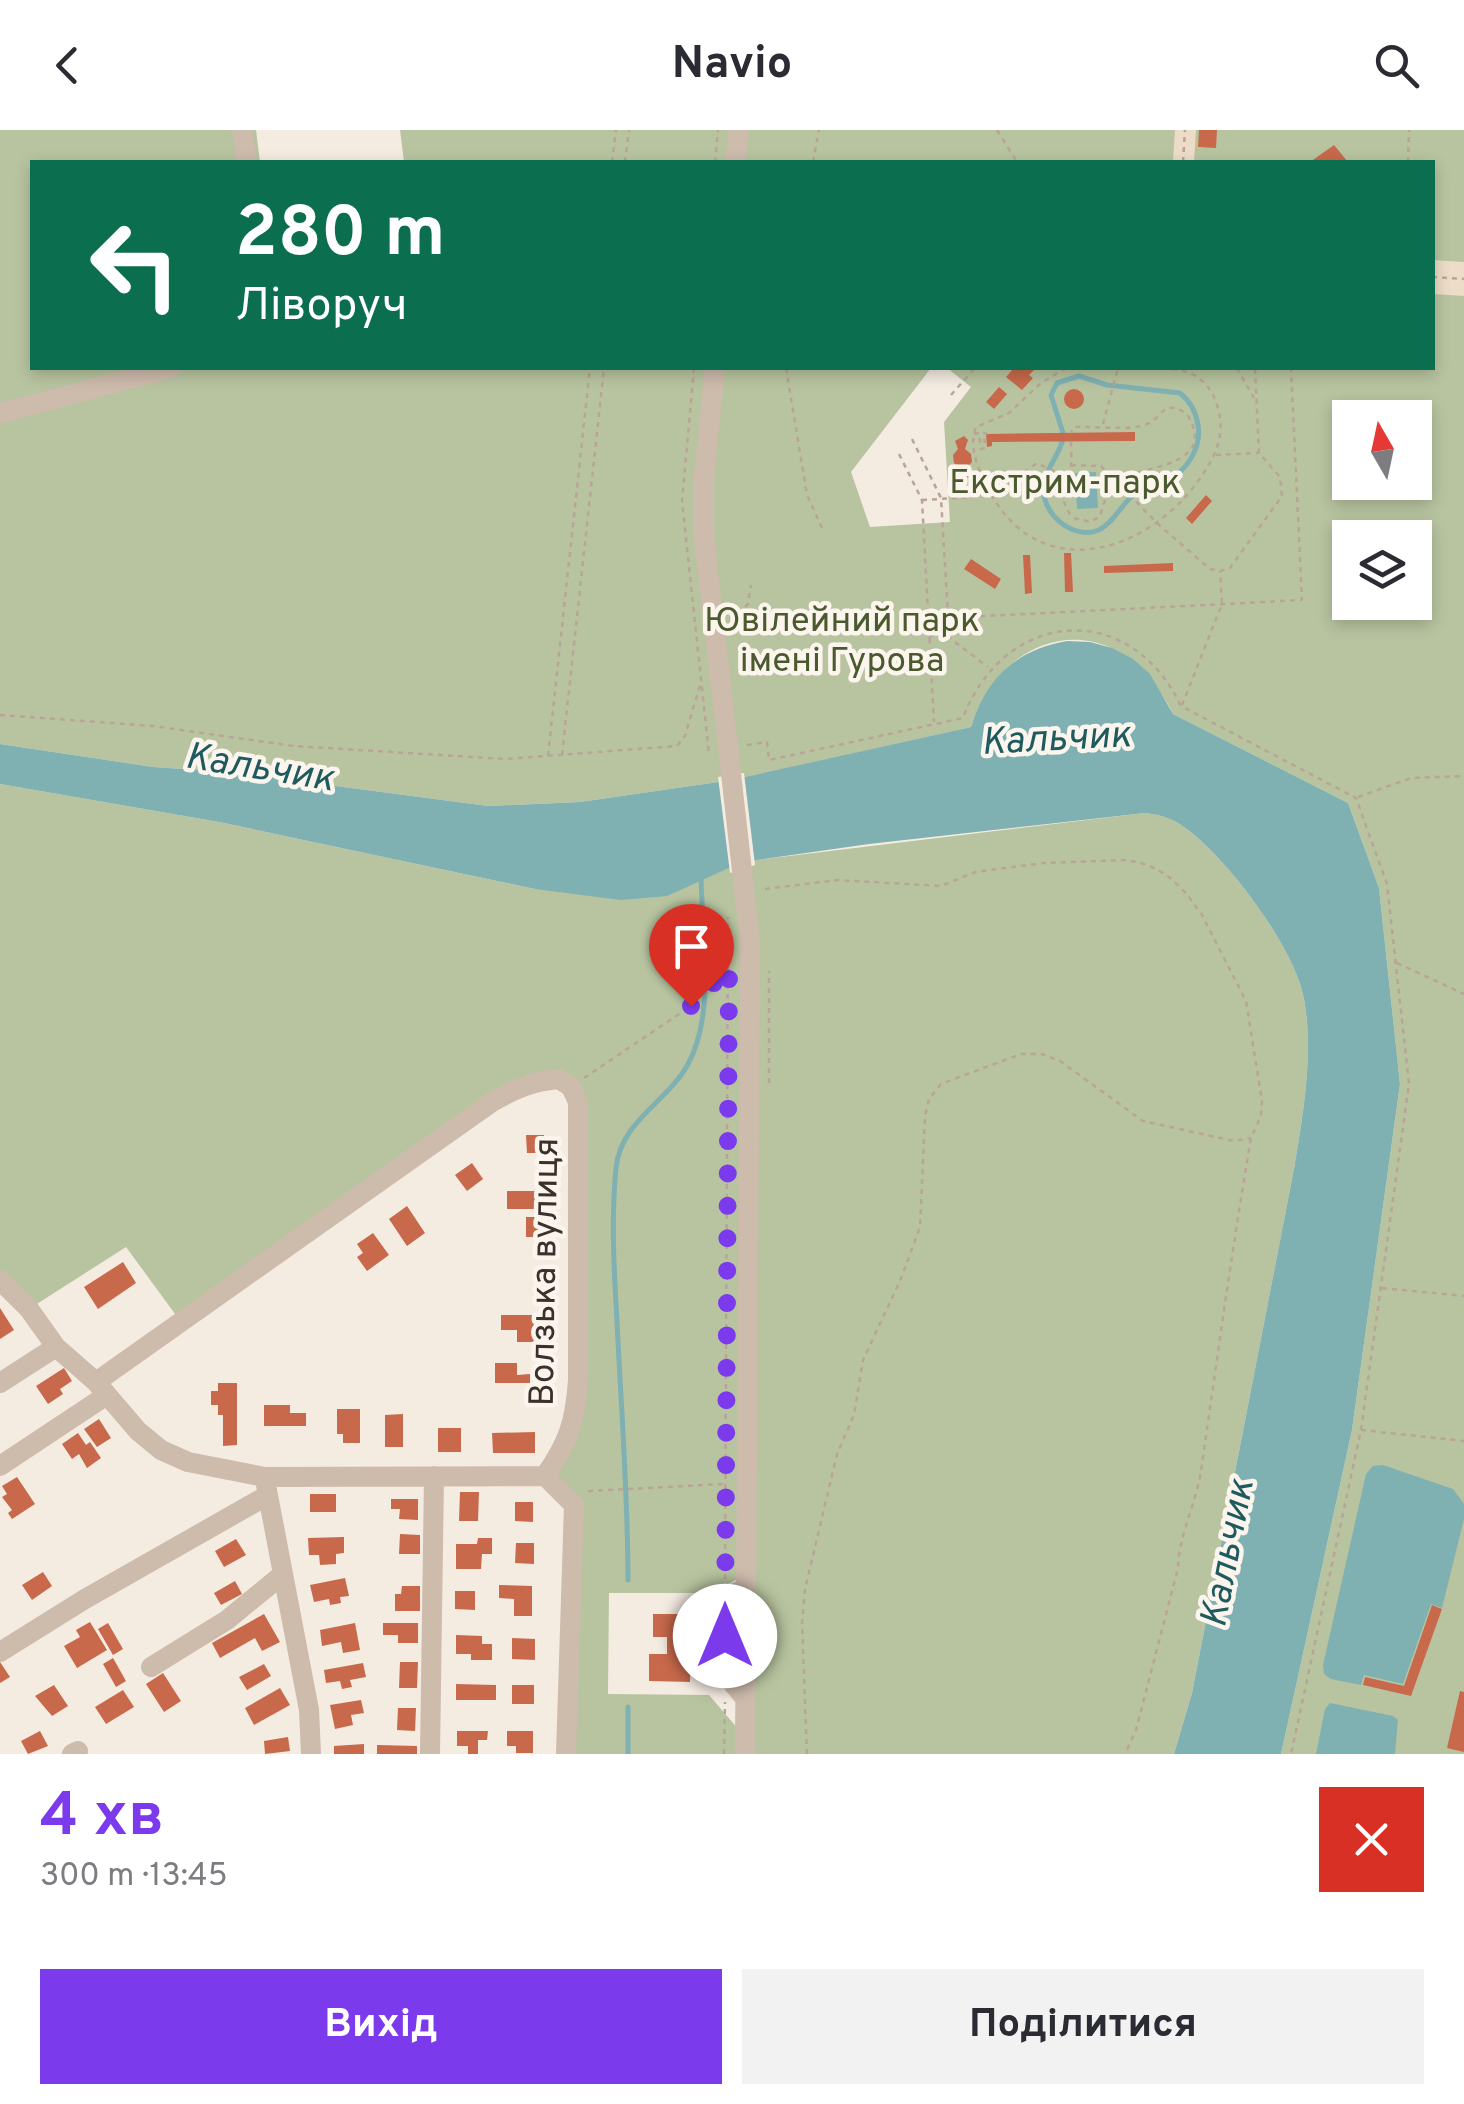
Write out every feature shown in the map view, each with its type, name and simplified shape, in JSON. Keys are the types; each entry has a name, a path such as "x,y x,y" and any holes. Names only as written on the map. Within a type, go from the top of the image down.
{"street":[{"path":"242,130 246,160"},
{"path":"736,160 739,130"},
{"path":"0,413 163,370"},
{"path":"715,370 703,504 751,884 745,1754"},
{"path":"0,1466 492,1102 528,1084 565,1083"},
{"name":"Волзька вулиця","path":"545,1476 568,1443 576,1414 578,1380 578,1102 565,1083"},
{"path":"0,1280 29,1309 56,1347 101,1388 138,1431 161,1450 188,1462 266,1486 434,1476 545,1476 574,1505 566,1754"},
{"path":"0,1383 56,1347"},
{"path":"430,1754 434,1476"},
{"path":"266,1486 309,1710 311,1754"},
{"path":"0,1652 266,1486"},
{"path":"151,1667 226,1620 283,1574"},
{"path":"694,1614 746,1588"},
{"path":"694,1638 745,1698"}],"path":[{"path":"612,160 616,130"},
{"path":"625,160 629,130"},
{"path":"715,160 718,130"},
{"path":"813,160 818,130"},
{"path":"997,130 1016,160"},
{"path":"1183,160 1185,130"},
{"path":"1408,160 1410,130"},
{"path":"1435,276 1464,279"},
{"path":"548,758 590,370"},
{"path":"562,757 604,370"},
{"path":"786,370 806,494 822,530"},
{"path":"951,395 973,370"},
{"path":"1063,370 1041,383 1010,413 976,427 973,434 978,466 991,496 1018,528 1055,547 1080,550 1106,548 1158,524 1178,508 1216,455 1220,417 1211,391 1196,376 1176,370"},
{"path":"1102,426 1117,370"},
{"path":"1238,370 1257,404"},
{"path":"1071,466 1099,464 1158,524 1210,569 1230,568 1278,505 1283,486 1276,469 1259,452 1255,370"},
{"path":"929,638 948,618 1302,600 1291,370"},
{"path":"1071,433 1074,426 1142,426 1168,408 1187,414 1192,426 1190,446 1182,458 1116,482 1100,516 1091,522 1082,522 1065,508 1062,494 1071,466 1071,442"},
{"path":"973,434 980,433 981,449 985,448 984,432 988,434"},
{"path":"912,438 941,498 948,618"},
{"path":"1216,455 1259,452"},
{"path":"898,454 922,500 934,724"},
{"path":"922,500 991,496 1034,464 1066,478"},
{"path":"1283,486 1296,486"},
{"path":"1182,706 1222,604 1220,571"},
{"path":"928,622 990,668"},
{"path":"735,754 767,742 770,760 963,718 973,691 1007,652 1028,641 1073,631 1119,640 1148,659 1171,685 1182,706 1356,798 1386,884 1410,1084 1361,1430 1292,1754"},
{"path":"0,715 154,726 294,746 505,759 548,758 676,746 685,736 700,684"},
{"path":"1356,798 1411,778 1464,776"},
{"path":"751,884 838,880 942,886 975,872 1042,863 1126,860 1148,865 1186,893 1246,1001 1262,1101 1260,1116 1251,1138 1226,1282 1200,1477 1136,1730 1124,1754"},
{"path":"724,1754 729,968 726,905"},
{"path":"1396,962 1464,994"},
{"path":"565,1083 691,1006 729,968"},
{"path":"808,1754 802,1622 805,1588 836,1454 854,1415 863,1360 920,1227 929,1098 941,1084 1021,1054 1042,1054 1060,1061 1143,1120 1234,1141 1251,1138"},
{"path":"1382,1288 1464,1296"},
{"path":"1361,1430 1464,1441"},
{"path":"606,1490 726,1484"}],"green space":[{"path":"0,130 256,130 260,160 30,160 30,370 715,370 704,475 725,781 580,802 488,806 229,772 153,767 0,744"},
{"path":"400,130 739,130 735,160 404,160"},
{"name":"Ювілейний парк імені Гурова","path":"747,130 1464,130 1464,1754 1281,1754 1352,1430 1400,1084 1379,888 1348,803 1173,714 1159,691 1109,647 1063,640 1042,646 1006,669 991,686 971,727 740,779 712,535 711,503 723,370 929,370 851,472 870,527 950,522 944,422 971,387 950,370 1435,370 1435,160 744,160"},
{"path":"0,784 219,822 535,889 737,864 742,911 740,1578 709,1593 609,1593 608,1694 709,1695 739,1730 739,1754 566,1754 574,1506 545,1476 568,1443 571,1087 539,1080 181,1322 126,1247 29,1309 0,1280"},
{"path":"1145,813 1172,820 1199,839 1256,904 1298,978 1308,1041 1294,1169 1192,1693 1174,1754 752,1754 748,861"}],"shaded area":[{"path":"1175,130 1196,130 1194,160 1173,160"},
{"path":"1435,260 1464,262 1464,296 1435,294"}],"water":[{"path":"1096,472 1098,508 1077,509 1075,473"},
{"name":"Кальчик","path":"1067,641 1112,648 1133,659 1150,674 1173,714 1348,803 1379,888 1400,1084 1352,1430 1281,1754 1174,1754 1192,1693 1294,1169 1308,1041 1298,978 1273,929 1218,857 1181,825 1145,813 869,844 742,862 667,896 621,900 535,889 219,822 0,784 0,744 153,767 229,772 488,806 580,802 732,780 971,727 985,694 1006,669 1033,651"},
{"path":"1383,1465 1453,1489 1464,1504 1464,1519 1442,1608 1431,1604 1403,1684 1364,1675 1361,1685 1331,1679 1324,1674 1323,1665 1366,1474 1373,1466"},
{"path":"1330,1703 1393,1716 1398,1720 1395,1754 1316,1754 1325,1709"}],"pier":[{"path":"744,773 755,865 730,873 718,777"}],"building":[{"path":"1199,130 1217,130 1216,148 1198,147"},
{"path":"1334,145 1346,160 1313,160"},
{"path":"1012,370 1034,370 1029,375 1033,378 1022,390 1006,377"},
{"path":"999,387 1007,394 994,409 986,402"},
{"path":"1074,389 1084,399 1074,409 1064,399"},
{"path":"1135,432 1135,441 992,442 987,447 986,434"},
{"path":"964,436 972,462 966,468 970,476 961,481 953,455 958,449 955,441"},
{"path":"1206,495 1212,501 1192,524 1186,518"},
{"path":"1064,553 1071,553 1073,592 1065,592"},
{"path":"1023,555 1030,555 1032,593 1025,594"},
{"path":"971,559 1001,579 995,589 964,569"},
{"path":"1173,563 1173,571 1104,573 1104,566"},
{"path":"526,1135 544,1135 544,1153 527,1153"},
{"path":"472,1163 483,1179 467,1191 455,1175"},
{"path":"507,1191 540,1191 540,1209 507,1209"},
{"path":"407,1206 425,1233 407,1246 389,1219"},
{"path":"526,1217 552,1217 552,1237 526,1237"},
{"path":"373,1233 389,1255 367,1271 357,1257 363,1253 357,1244"},
{"path":"123,1262 136,1283 98,1309 84,1287"},
{"path":"0,1308 14,1330 0,1339"},
{"path":"501,1315 538,1315 538,1342 517,1342 517,1330 501,1330"},
{"path":"495,1363 517,1363 517,1375 530,1374 530,1383 495,1383"},
{"path":"64,1368 72,1381 60,1389 63,1394 48,1404 36,1386"},
{"path":"218,1383 237,1383 237,1445 223,1446 223,1415 218,1415 218,1405 211,1405 211,1391 218,1391"},
{"path":"264,1405 290,1405 290,1413 306,1413 306,1426 264,1426"},
{"path":"337,1409 360,1409 360,1443 343,1443 343,1434 337,1434"},
{"path":"403,1414 403,1447 385,1447 385,1415"},
{"path":"99,1419 111,1438 97,1447 84,1429"},
{"path":"438,1428 461,1428 461,1452 438,1452"},
{"path":"535,1432 535,1453 493,1453 492,1433"},
{"path":"78,1433 101,1458 87,1468 79,1454 72,1459 62,1444"},
{"path":"17,1477 35,1504 12,1519 8,1513 12,1510 2,1497 7,1494 2,1486"},
{"path":"460,1492 479,1492 478,1521 459,1521"},
{"path":"310,1494 336,1494 336,1512 310,1512"},
{"path":"391,1499 418,1499 418,1520 399,1519 400,1509 391,1509"},
{"path":"515,1502 533,1502 533,1522 515,1521"},
{"path":"400,1534 420,1535 420,1554 399,1554"},
{"path":"344,1537 344,1553 336,1554 336,1564 320,1565 319,1555 309,1555 308,1538"},
{"path":"478,1538 492,1538 492,1554 482,1554 481,1569 456,1569 456,1544 477,1544"},
{"path":"236,1539 246,1555 224,1567 215,1551"},
{"path":"516,1543 534,1543 534,1564 515,1563"},
{"path":"43,1572 52,1586 32,1600 22,1585"},
{"path":"345,1578 349,1596 340,1597 341,1603 330,1605 329,1599 314,1602 310,1585"},
{"path":"235,1581 242,1594 221,1605 214,1593"},
{"path":"499,1585 532,1586 532,1616 514,1616 514,1599 499,1598"},
{"path":"402,1586 420,1586 420,1611 395,1611 395,1594 401,1594"},
{"path":"455,1591 475,1591 475,1610 455,1609"},
{"path":"1432,1605 1442,1609 1411,1696 1363,1685 1365,1677 1404,1686"},
{"path":"264,1614 280,1642 262,1651 255,1638 220,1658 212,1643"},
{"path":"653,1614 706,1614 706,1637 691,1637 690,1682 649,1681 649,1654 667,1654 667,1637 653,1637"},
{"path":"90,1622 107,1650 77,1668 64,1646 80,1637 76,1630"},
{"path":"108,1623 123,1649 113,1655 98,1629"},
{"path":"355,1623 360,1650 343,1653 341,1642 322,1646 320,1630"},
{"path":"383,1623 418,1623 418,1643 398,1643 398,1635 383,1635"},
{"path":"456,1635 482,1636 482,1644 492,1644 492,1660 471,1660 471,1654 456,1654"},
{"path":"512,1638 535,1639 535,1660 512,1659"},
{"path":"113,1658 126,1681 116,1687 103,1664"},
{"path":"0,1662 10,1677 0,1683"},
{"path":"400,1662 418,1662 417,1688 399,1688"},
{"path":"363,1663 366,1677 350,1680 352,1687 342,1689 340,1681 326,1683 324,1670"},
{"path":"264,1664 271,1676 247,1690 239,1677"},
{"path":"163,1673 181,1701 164,1712 146,1684"},
{"path":"456,1684 496,1685 496,1700 456,1700"},
{"path":"54,1685 68,1706 52,1716 35,1696"},
{"path":"512,1685 534,1685 534,1704 512,1704"},
{"path":"280,1688 290,1705 254,1725 245,1708"},
{"path":"123,1690 134,1707 106,1724 95,1707"},
{"path":"1460,1691 1464,1692 1464,1752 1447,1748"},
{"path":"361,1700 364,1713 351,1715 353,1725 335,1729 330,1705"},
{"path":"398,1708 416,1708 415,1731 397,1730"},
{"path":"40,1731 48,1746 28,1754 21,1741"},
{"path":"457,1731 488,1731 487,1740 478,1740 478,1754 468,1754 468,1746 457,1746"},
{"path":"507,1731 533,1731 533,1753 516,1753 516,1746 507,1746"},
{"path":"288,1737 290,1751 265,1754 264,1741"},
{"path":"364,1744 364,1754 334,1754 334,1746"},
{"path":"377,1745 417,1746 417,1754 377,1754"}],"waterway":[{"path":"1062,442 1045,478 1047,505 1068,528 1089,532 1104,527 1135,494 1180,472 1191,458 1199,434 1194,411 1180,393 1107,385 1079,376 1057,383 1051,395 1063,433"},
{"path":"628,1580 614,1264 616,1168 626,1137 679,1078 697,1044 705,997 701,877"},
{"path":"628,1707 628,1754"}],"route":[{"path":"691,1006 729,968 725,1636"}],"park label":[{"name":"Екстрим-парк","path":"1065,481"}]}
